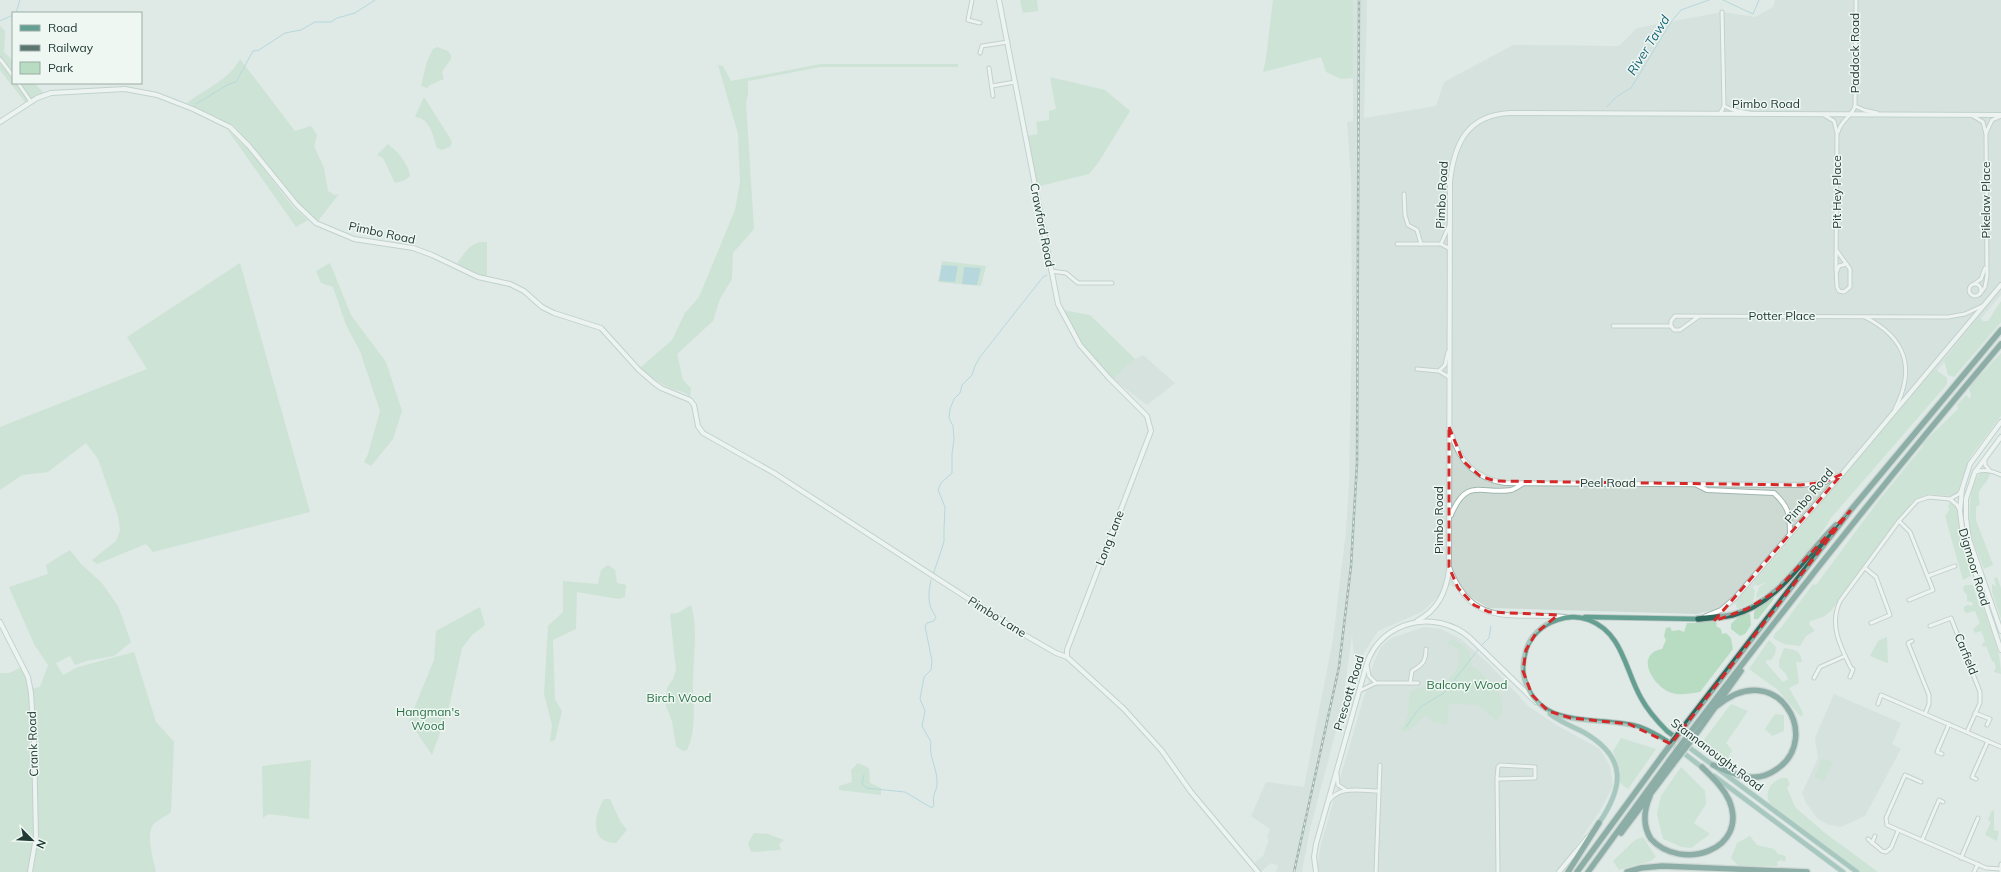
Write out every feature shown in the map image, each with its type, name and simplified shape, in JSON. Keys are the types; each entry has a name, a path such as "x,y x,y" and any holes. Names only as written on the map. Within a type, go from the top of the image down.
{"highway":[{"path":"1577,872 1682,728 1850,511 2001,330"},
{"path":"1588,872 1692,735 1761,640 1873,496 2001,344"},
{"path":"1698,619 1732,615 1759,603 1775,592 1823,538 1850,511"},
{"path":"1717,706 1761,640"},
{"path":"1692,735 1717,706 1728,696 1742,690 1754,689 1766,692 1780,699 1790,712 1794,720 1796,735 1793,750 1785,763 1779,768 1765,776 1756,778 1741,776 1713,765"},
{"path":"1598,859 1617,839 1650,796 1671,763"},
{"path":"1650,796 1646,804 1644,820 1649,836 1661,851 1678,860 1692,861 1713,854 1722,847 1727,838 1732,818 1731,806 1721,788 1702,767"},
{"path":"1568,872 1600,823"},
{"path":"1628,872 1641,868 1662,866 1807,872"}],"main road":[{"name":"Stannanought Road","path":"1843,872 1668,741 1641,728 1614,722 1571,718 1548,711 1537,703 1525,681 1523,661 1526,650 1536,633 1554,620 1565,617 1582,617 1596,623 1613,637 1621,650 1640,697 1656,720 1667,731 1857,872"},
{"name":"Pimbo Road","path":"1582,617 1698,619"},
{"path":"1548,711 1602,745 1609,752 1615,764 1618,773 1618,786 1613,800 1600,823"}],"street":[{"path":"972,0 968,20 980,23"},
{"name":"Crawford Road","path":"999,0 1058,304 1080,345 1149,420"},
{"name":"Paddock Road","path":"1850,115 1855,106 1856,0"},
{"path":"1720,114 1724,106 1722,12"},
{"path":"980,52 982,46 1008,42"},
{"path":"0,59 12,75"},
{"path":"989,68 994,96"},
{"path":"992,86 1015,82"},
{"path":"19,84 31,102"},
{"name":"Pimbo Road","path":"0,122 31,102 51,93 125,89 157,95 193,109 230,126 249,146 296,205 314,222 354,239 413,248 432,255 478,277 510,284 524,292 542,307 554,313 597,325 604,330 644,374 661,388 690,400 695,411"},
{"path":"1724,106 1733,110 1758,114"},
{"name":"Paddock Road","path":"1855,106 1864,110 1885,114"},
{"name":"Pimbo Road","path":"1565,617 1495,614 1478,608 1466,598 1454,582 1449,567 1450,182 1455,155 1460,142 1467,131 1486,118 1510,113 1885,114 2001,116"},
{"path":"1820,114 1834,121 1838,133"},
{"path":"1838,133 1841,122 1850,115"},
{"path":"1966,115 1981,120 1986,134"},
{"path":"1986,134 1992,120 2001,116"},
{"name":"Pit Hey Place","path":"1837,251 1850,271 1850,287 1847,292 1838,290 1837,251 1838,133"},
{"name":"Pikelaw Place","path":"1980,294 1984,290 1986,283 1986,134"},
{"path":"1404,194 1408,225 1417,230 1421,244"},
{"path":"1441,244 1450,222"},
{"path":"1397,244 1441,244 1450,250"},
{"path":"1837,271 1839,266 1846,264"},
{"path":"1974,284 1981,288 1980,294 1974,296 1969,293 1969,287 1983,277 1986,267"},
{"path":"1051,271 1066,273 1078,283 1112,283"},
{"name":"Pimbo Road","path":"1698,619 1714,614 1727,606 1790,535 2001,285"},
{"name":"Potter Place","path":"1671,326 1671,321 1675,316 1954,316 1970,312 1984,305"},
{"path":"1612,326 1671,326 1674,330 1680,330 1698,316"},
{"path":"1865,317 1888,331 1898,344 1904,356 1905,379 1902,393 1893,412"},
{"path":"1439,371 1445,365 1450,348"},
{"path":"1417,370 1439,371 1449,377"},
{"name":"Pimbo Lane","path":"695,411 698,426 703,433 774,473 1023,634 1056,653 1067,657 1102,688 1148,734 1191,792 1258,872"},
{"name":"Long Lane","path":"1067,657 1068,650 1150,431 1149,420"},
{"name":"Digmoor Road","path":"2001,422 1970,464 1962,489 1960,511 1963,536 2001,650"},
{"name":"Peel Road","path":"1450,427 1459,454 1473,472 1495,481 1523,484 1811,485 1824,482 1842,474"},
{"name":"Digmoor Road","path":"2001,437 1975,472 1966,499 1966,518 1969,539 2001,631"},
{"path":"1985,457 1985,465 1990,471"},
{"path":"1975,472 1983,470 2001,475"},
{"name":"Peel Road","path":"1449,518 1459,500 1467,492 1479,489 1511,490 1523,484"},
{"name":"Peel Road","path":"1694,484 1707,490 1774,493 1784,502 1790,516 1790,535"},
{"path":"1950,499 1958,494 1962,489"},
{"path":"1850,677 1853,669 1845,656 1836,631 1835,615 1840,601 1914,503 1929,497 1950,499 1957,505 1960,511"},
{"path":"1899,521 1910,532 1933,590 1909,600"},
{"path":"1928,576 1955,566"},
{"path":"1416,622 1429,613 1439,602 1446,586 1449,567"},
{"path":"1865,568 1876,577 1890,615 1871,623"},
{"name":"Carfield","path":"1930,626 1951,618 1980,692 1981,700 1967,732"},
{"name":"Crank Road","path":"0,622 28,677 31,693 34,742 36,837 30,872"},
{"name":"Prescott Road","path":"1316,872 1314,851 1367,663 1375,647 1387,634 1396,628 1416,622 1442,623 1457,628 1469,637 1537,703"},
{"path":"1912,641 1908,643 1929,695 1929,704 1925,714"},
{"path":"1410,683 1412,672 1420,667 1426,659 1426,649"},
{"path":"1814,678 1820,667 1845,656"},
{"path":"1367,663 1369,676 1376,683"},
{"path":"1359,691 1376,683 1418,683"},
{"path":"1878,704 1882,696 2001,747"},
{"path":"1975,713 1990,719 1987,725"},
{"path":"1942,754 1937,752 1949,724"},
{"path":"1976,779 1972,777 1988,741"},
{"path":"1338,764 1338,785 1348,790"},
{"path":"1376,872 1380,765"},
{"path":"1498,778 1535,778 1535,767 1500,765 1498,767 1498,778 1498,872"},
{"path":"1921,782 1905,775 1886,820 1889,827 1989,869 2001,871 2001,864"},
{"path":"1327,804 1335,794 1348,790 1379,791"},
{"path":"1922,840 1939,800 1943,802"},
{"path":"1961,858 1978,818"},
{"path":"1559,872 1600,823"},
{"path":"1868,839 1882,851 1886,852 1891,848 1898,831"},
{"path":"1872,843 1875,836"},
{"path":"1974,872 1978,864"}],"highlighted area":[{"path":"1449,427 1463,461 1480,476 1495,481 1801,485 1825,482 1842,474 1714,621 1747,609 1775,592 1850,511 1671,744 1629,724 1571,718 1548,711 1532,695 1523,671 1526,650 1536,633 1558,615 1489,612 1474,605 1458,588 1449,567"}],"shaded area":[{"path":"1353,0 1367,0 1364,118 1436,106 1444,82 1513,45 1619,46 1637,28 1722,12 1755,17 1773,7 1775,0 2001,0 2001,295 1740,603 1697,614 1489,608 1450,585 1422,612 1378,631 1362,656 1354,657 1352,635 1342,708 1310,829 1302,872 1276,872 1278,866 1271,863 1261,872 1254,863 1263,856 1269,839 1267,838 1270,829 1251,816 1266,782 1304,787 1333,639 1346,531 1349,483 1352,322 1351,177 1347,122 1353,121"},
{"path":"1143,355 1175,383 1147,405 1113,379 1135,359"},
{"path":"1424,627 1441,629 1461,639 1489,664 1528,706 1558,726 1600,749 1610,766 1613,786 1600,811 1558,872 1316,872 1321,844 1374,662 1381,647 1391,638"},
{"path":"1834,694 1901,723 1892,744 1901,749 1865,816 1841,827 1829,825 1818,819 1806,803 1802,793 1818,758 1815,738"}],"green space":[{"path":"1020,0 1037,0 1038,11 1023,13"},
{"path":"1273,0 1353,0 1353,78 1341,79 1326,72 1321,57 1263,72"},
{"path":"0,26 5,31 4,52 12,60 12,84 35,84 47,96 28,106 0,70"},
{"path":"437,47 448,51 451,55 451,59 442,72 444,79 430,85 427,88 421,86 427,61 433,49"},
{"path":"240,59 295,131 311,126 317,135 314,146 324,168 328,191 335,195 339,194 318,221 300,205 233,125 187,103 230,73"},
{"path":"821,64 958,64 958,67 820,67 748,81 746,103 754,229 733,253 732,279 720,299 713,321 677,354 683,380 691,388 690,397 658,382 640,368 672,340 685,313 699,297 735,210 740,182 738,134 718,65 723,66 731,81"},
{"path":"1050,77 1105,90 1130,111 1098,163 1089,174 1036,187 1026,136 1038,134 1036,122 1049,120 1049,111 1056,109"},
{"path":"424,97 450,138 452,143 450,147 442,150 437,148 430,128 420,118 415,117"},
{"path":"227,129 248,149 293,207 308,220 296,227"},
{"path":"388,144 405,162 410,176 405,180 395,183 383,158 377,155"},
{"path":"479,242 487,242 487,278 456,265 468,249"},
{"path":"942,261 986,266 981,286 938,282"},
{"path":"240,263 310,512 153,552 146,544 97,564 92,560 116,541 120,530 118,516 98,459 86,443 48,472 22,475 0,490 0,427 147,369 127,337"},
{"path":"330,263 351,315 386,362 402,411 393,439 371,466 364,462 368,454 380,411 360,351 346,325 333,287 321,283 316,271"},
{"path":"2001,301 2001,322 1954,377 1948,375 1944,360 1979,317 1983,321 1988,321"},
{"path":"1063,310 1090,315 1135,359 1113,379 1081,344"},
{"path":"2001,353 2001,416 1971,456 1957,493 1950,496 1929,494 1914,500 1831,611 1823,617 1810,621 1809,624 1815,631 1806,636 1800,646 1784,644 1773,638 1775,633 1780,629 1813,584 1816,585 1879,500 1923,446 1922,444 1958,409 1957,405 1966,395 1970,399 1971,394 1969,390 1971,385"},
{"path":"1935,369 1947,378 1947,384 1831,518 1808,552 1790,574 1769,591 1757,598 1759,587 1767,582 1757,586 1754,582"},
{"path":"1983,471 1990,474 1980,490 1980,504 1976,507 1976,520 1993,565 1984,569 1974,544 1970,527 1971,494 1978,476"},
{"path":"1949,503 1954,504 1958,508 1961,538 1972,575 1963,580 1945,516 1950,509 1948,507"},
{"path":"70,550 81,564 102,583 118,606 131,642 114,656 86,661 75,665 70,656 56,663 63,675 78,667 134,652 156,722 174,742 171,812 155,823 150,833 156,872 0,872 0,673 9,673 22,667 28,677 30,689 40,687 48,665 34,644 9,587 48,574 46,565"},
{"path":"608,565 615,570 617,583 626,585 625,597 619,599 577,592 576,629 553,640 555,699 562,711 555,740 550,742 552,725 544,694 548,626 563,612 563,581 598,584 601,570"},
{"path":"1997,577 2001,588 2001,619 1992,592 1992,584 1996,586 1994,578"},
{"path":"1965,585 1973,585 1979,606 1983,607 1995,640 2001,665 2001,674 1994,672 1996,667 1986,646 1983,647 1982,644 1985,641 1981,631 1975,633 1973,629 1980,623 1975,611 1966,613 1964,611 1964,607 1967,605 1972,606 1973,603 1967,601 1967,595 1963,588"},
{"path":"1751,587 1755,590 1753,602 1737,608 1736,604 1739,598"},
{"path":"1772,597 1774,599 1758,619 1754,619 1754,612 1760,605"},
{"name":"Birch Wood","path":"691,605 695,631 693,675 694,713 690,741 687,750 683,751 676,746 672,721 665,703 667,688 673,679 676,670 670,614 678,613"},
{"name":"Hangman's Wood","path":"480,607 485,625 472,635 462,648 449,707 432,755 409,721 434,660 436,631"},
{"path":"1746,612 1750,614 1751,625 1745,634 1740,636 1731,629 1731,624 1740,615"},
{"path":"1701,620 1711,620 1717,623 1716,626 1721,629 1722,634 1726,633 1731,638 1733,649 1700,692 1675,694 1665,690 1658,684 1649,671 1649,657 1654,652 1662,649 1666,640 1664,636 1666,628 1670,627 1672,631 1679,630 1684,632 1687,623 1700,623"},
{"path":"1887,637 1888,663 1870,656 1878,641"},
{"name":"Balcony Wood","path":"1454,639 1470,652 1472,666 1498,687 1503,709 1497,721 1478,705 1449,704 1447,725 1432,721 1426,715 1409,730 1401,731 1408,716 1410,691 1423,687 1442,686 1456,670 1459,662 1459,649 1447,643"},
{"path":"1769,640 1776,647 1775,654 1771,660 1767,660 1766,663 1783,682 1788,679 1786,674 1779,667 1779,661 1784,648 1794,650 1800,655 1802,662 1796,662 1799,683 1789,688 1802,711 1803,716 1800,716 1778,690 1749,669"},
{"path":"1731,704 1748,711 1726,743 1732,750 1726,763 1700,745"},
{"path":"1775,714 1784,715 1784,731 1772,736 1765,729"},
{"path":"1621,738 1656,749 1628,789 1620,783 1620,770 1613,751"},
{"path":"1823,758 1832,762 1824,781 1814,777"},
{"path":"311,760 309,819 268,814 263,818 262,766"},
{"path":"858,763 869,768 870,783 881,788 881,795 839,790 839,786 852,782 851,770"},
{"path":"1681,767 1705,791 1706,804 1694,823 1710,834 1691,848 1682,847 1663,839 1657,814 1661,796"},
{"path":"1787,778 1790,784 1787,788 1795,807 1825,833 1878,872 1860,872 1771,805 1768,797 1769,789 1777,780"},
{"path":"604,799 610,799 620,821 627,830 616,843 607,842 601,838 596,827 598,813"},
{"path":"1992,810 1994,811 1994,830 1999,831 1997,841 1985,835 1991,822 1988,820"},
{"path":"754,833 768,834 784,840 779,844 781,850 751,852 748,843"},
{"path":"1750,836 1757,845 1774,849 1778,854 1786,856 1785,862 1781,860 1777,862 1778,865 1775,867 1739,866 1731,858 1737,843"},
{"path":"1643,837 1656,857 1651,861 1619,870 1613,861 1635,840"}],"water":[{"path":"942,265 958,266 955,282 939,281"},
{"path":"964,267 981,268 977,285 962,284"}],"waterway":[{"path":"16,12 20,0"},
{"path":"196,104 227,85 236,82 253,51 259,50 285,33 301,30 315,22 331,22 337,18 355,13 375,0"},
{"name":"River Tawd","path":"1607,107 1616,97 1631,88 1671,22 1681,10 1709,0"},
{"name":"River Tawd","path":"1723,0 1753,14 1759,0"},
{"path":"0,21 12,15"},
{"path":"933,575 944,542 945,507 938,490 941,483 952,473 954,439 953,426 949,418 950,409 954,399 960,393 962,385 972,375 980,357 1043,277 1047,275"},
{"path":"864,775 862,783 866,788 905,792 932,808 934,805 933,798 937,787 937,778 930,747 931,742 922,726 925,711 920,699 924,677 931,670 932,661 925,626 927,623 934,621 936,617 931,608 929,599 931,580"},
{"name":"River Tawd","path":"1482,645 1489,638 1491,626"},
{"name":"River Tawd","path":"1406,727 1420,707 1444,693 1478,650"}],"railway":[{"path":"1294,872 1339,667 1351,566 1357,463 1359,0"}]}
